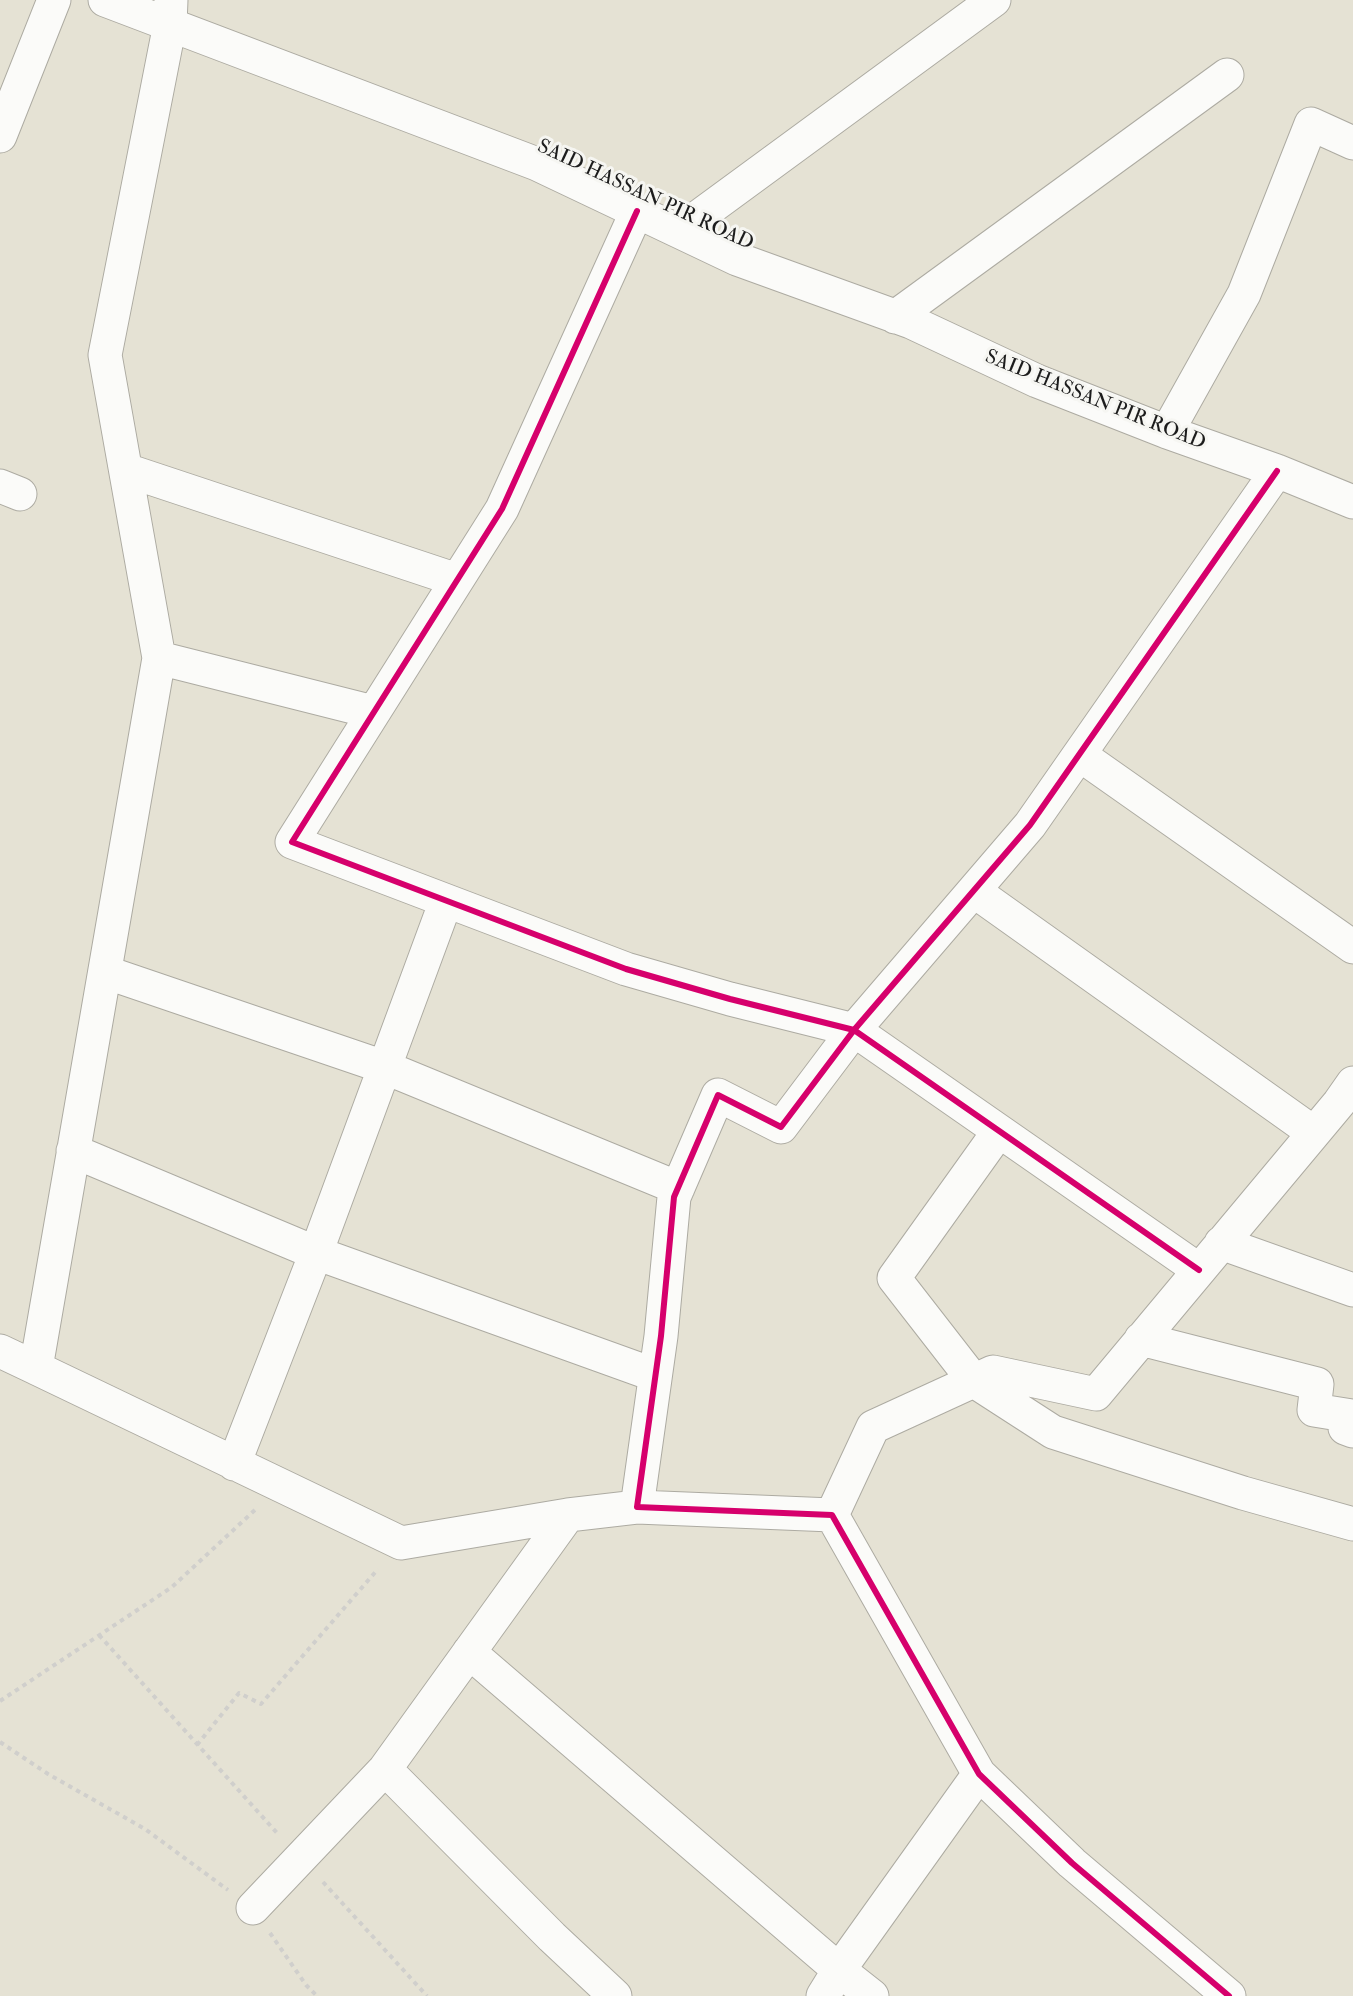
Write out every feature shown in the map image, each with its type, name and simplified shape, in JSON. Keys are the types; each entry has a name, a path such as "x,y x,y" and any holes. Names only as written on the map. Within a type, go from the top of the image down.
{"street":[{"path":"0,136 54,0"},
{"name":"SAID HASSAN PIR ROAD","path":"105,0 170,12 537,164 737,259 895,316 1037,381 1167,432 1278,471 1353,502"},
{"path":"679,231 994,0"},
{"path":"36,1368 159,658 105,355 170,12"},
{"path":"895,316 1227,75"},
{"path":"1167,432 1244,294 1311,124 1353,143"},
{"path":"637,211 501,509 292,842 626,969 730,999 854,1030 1199,1270"},
{"path":"126,470 457,580"},
{"path":"637,1507 655,1375 674,1197 718,1095 781,1127 854,1030 1030,825 1278,471"},
{"path":"159,658 373,712"},
{"path":"1080,755 1353,947"},
{"path":"974,891 1314,1133"},
{"path":"234,1464 316,1253 446,901"},
{"path":"105,972 384,1067 678,1188"},
{"path":"832,1515 873,1427 993,1372 1096,1394 1353,1083"},
{"path":"999,1131 894,1278 974,1381 1053,1432 1243,1493 1353,1524"},
{"path":"74,1151 316,1253 655,1375"},
{"path":"1221,1243 1353,1290"},
{"path":"1141,1339 1317,1384 1314,1410 1351,1416 1345,1428 1353,1431"},
{"path":"0,1351 400,1543 568,1515 637,1507 832,1515"},
{"path":"253,1908 385,1770 568,1515"},
{"path":"832,1515 979,1774 1072,1863 1229,1996"},
{"path":"469,1652 831,1983 872,1996"},
{"path":"385,1770 552,1937 615,1996"},
{"path":"831,1983 979,1774"}],"path":[{"path":"0,1701 172,1587 280,1486"},
{"path":"197,1745 239,1693 261,1704 400,1543"},
{"path":"99,1635 427,1996"},
{"path":"0,1742 48,1774 145,1829 253,1908 306,1985 317,1996"}],"cycle path":[{"path":"637,211 502,509 292,842 626,969 730,999 854,1030 1199,1270"},
{"path":"1229,1996 1072,1863 979,1774 832,1515 637,1507 661,1336 674,1197 718,1095 781,1127 854,1030 1030,825 1277,471"}]}
